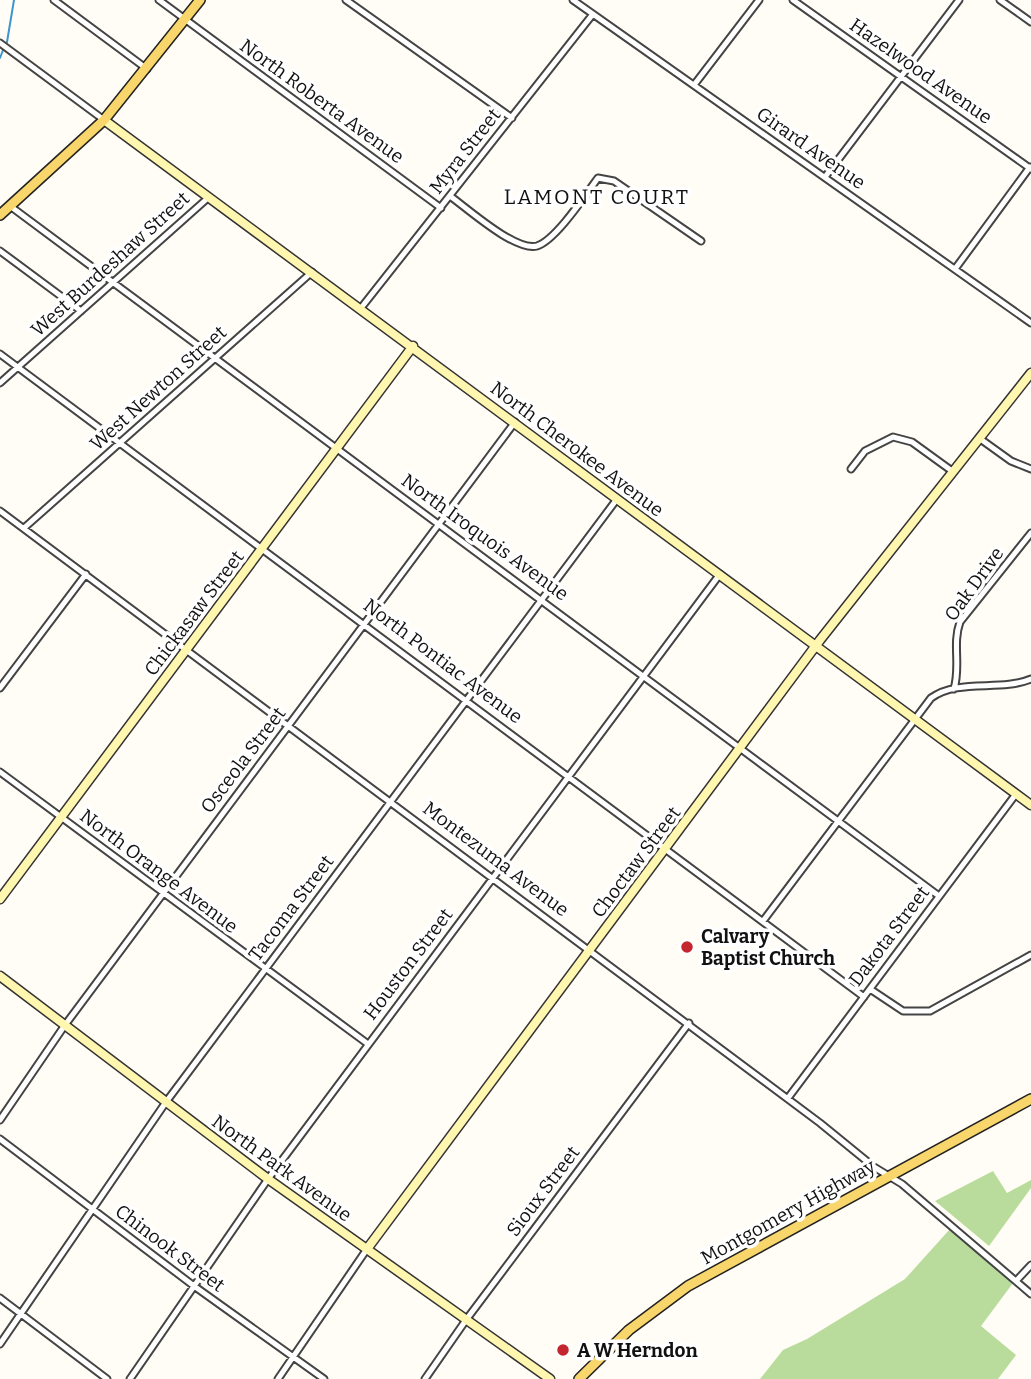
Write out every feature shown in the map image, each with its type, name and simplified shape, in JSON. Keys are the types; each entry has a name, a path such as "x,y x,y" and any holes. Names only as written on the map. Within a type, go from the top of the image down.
{"main road":[{"path":"0,215 104,120 200,0"},
{"name":"Montgomery Highway","path":"579,1379 629,1330 678,1293 1031,1099"}],"street":[{"path":"54,0 147,69"},
{"name":"North Roberta Avenue","path":"159,0 441,208"},
{"path":"346,0 512,118"},
{"name":"Girard Avenue","path":"573,0 1031,323"},
{"path":"694,85 759,0"},
{"name":"Hazelwood Avenue","path":"793,0 1030,167"},
{"path":"825,177 959,0"},
{"path":"1000,0 1031,22"},
{"name":"Myra Street","path":"361,308 593,14"},
{"path":"0,43 104,120"},
{"name":"North Cherokee Avenue","path":"104,120 1031,805"},
{"path":"955,269 1030,167"},
{"path":"450,196 517,243 533,247 548,240 598,178 614,181 701,241"},
{"name":"West Burdeshaw Street","path":"0,383 209,197"},
{"name":"North Iroquois Avenue","path":"10,206 939,896"},
{"path":"0,251 81,311"},
{"name":"West Newton Street","path":"24,528 312,272"},
{"name":"Chickasaw Street","path":"0,899 413,346"},
{"name":"North Pontiac Avenue","path":"0,354 263,547 864,997"},
{"name":"Choctaw Street","path":"278,1379 367,1249 816,646 1031,373"},
{"name":"Osceola Street","path":"0,1119 65,1025 515,422"},
{"path":"850,470 864,451 893,437 912,442 952,471"},
{"path":"979,438 1011,461 1031,469"},
{"name":"Tacoma Street","path":"0,1344 166,1102 617,498"},
{"name":"Montezuma Avenue","path":"0,511 392,800 788,1098 890,1176 1031,1294"},
{"name":"Oak Drive","path":"954,689 960,669 956,637 960,622 1031,533"},
{"path":"0,688 86,574"},
{"name":"Houston Street","path":"130,1379 268,1179 720,574"},
{"path":"763,921 931,698 954,689 1015,684 1031,679"},
{"name":"North Orange Avenue","path":"0,772 368,1044"},
{"name":"Dakota Street","path":"788,1098 1016,793"},
{"path":"870,989 903,1011 930,1011 1031,955"},
{"name":"North Park Avenue","path":"0,976 268,1179 550,1379"},
{"name":"Sioux Street","path":"425,1379 688,1023"},
{"name":"Chinook Street","path":"0,1139 194,1286 324,1379"},
{"path":"1016,1281 1031,1265"},
{"path":"0,1298 107,1379"}],"green space":[{"path":"993,1171 1007,1193 1031,1180 1031,1188 989,1246 935,1201"},
{"path":"950,1229 1013,1283 981,1326 1016,1355 998,1379 760,1379 783,1350 807,1339 905,1279"}],"waterway":[{"path":"7,42 14,0"},
{"path":"0,58 3,50"}],"place":[{"name":"Calvary Baptist Church","path":"687,947"},
{"name":"A W Herndon","path":"563,1350"}],"district":[{"name":"LAMONT COURT","path":"597,197"}]}
